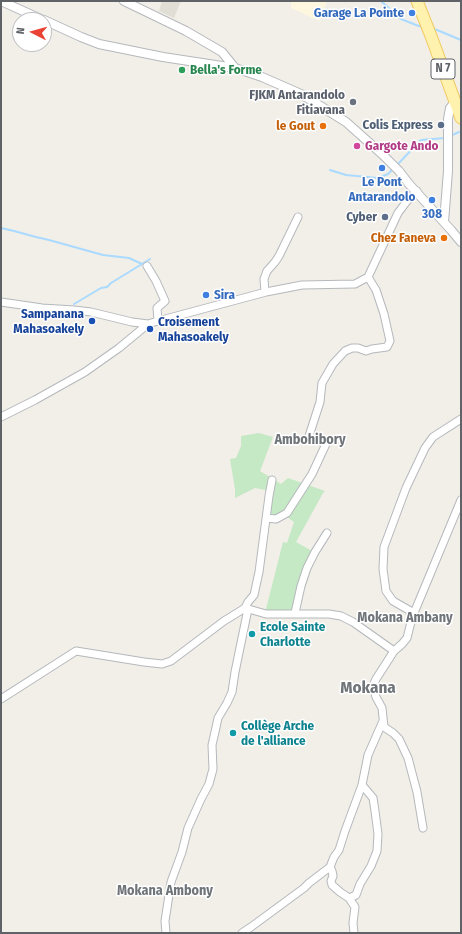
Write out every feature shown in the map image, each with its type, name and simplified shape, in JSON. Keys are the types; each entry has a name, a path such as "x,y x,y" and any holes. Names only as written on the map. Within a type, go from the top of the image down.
{"main road":[{"name":"N 7","path":"417,1 461,118"}],"street":[{"path":"124,1 186,31 222,52 235,68"},
{"path":"1,2 25,12"},
{"path":"52,24 99,44 163,57 235,68 262,77 301,94 346,122 392,164 461,242"},
{"path":"444,222 448,171 448,120 450,108 455,102"},
{"path":"1,417 85,372 148,324 267,292 302,285 355,284 368,277 398,213 417,191"},
{"path":"267,292 264,279 266,271 275,262 298,217"},
{"path":"147,266 165,301 157,308 158,321"},
{"path":"266,518 276,519 287,513 312,474 326,444 309,436 320,402 322,383 333,364 345,351 352,348 358,348 366,351 386,347 390,341 384,314 376,290 368,277"},
{"path":"1,302 42,308 91,312 132,322 148,324"},
{"path":"414,612 393,601 386,591 383,569 384,547 406,488 425,448 433,437 461,419"},
{"path":"166,933 171,882 182,852 188,828 201,799 210,784 213,769 212,745 218,718 228,703 232,692 248,602 254,596 259,572 272,480"},
{"path":"423,828 417,792 408,758 399,739 384,727 382,708 376,697 373,686 394,651 407,638 414,612 461,500"},
{"path":"295,613 307,568 327,533"},
{"path":"1,699 76,651 162,664 171,661 224,622 247,609 266,614 295,613 342,616 394,651"},
{"path":"242,933 304,888 330,867 339,850 362,785 368,755 383,721"},
{"path":"349,898 356,895 360,884 372,866 377,851 378,834 376,811 373,798 362,785"},
{"path":"330,867 333,876 331,881 332,884 349,898 355,907 353,923 354,933"}],"shaded area":[{"path":"162,1 181,1 174,18 159,11"},
{"path":"291,1 327,1 320,21 291,8"}],"green space":[{"path":"259,433 273,437 260,471 281,484 288,478 325,491 296,542 314,552 294,612 265,613 283,542 287,543 294,522 284,515 266,526 270,491 255,488 235,498 230,459 236,458 241,446 241,436"}],"waterway":[{"path":"381,1 401,19 422,27"},
{"path":"433,29 461,40"},
{"path":"450,136 459,132"},
{"path":"396,166 421,140 445,138"},
{"path":"330,170 346,175 378,178 388,174 393,169"},
{"path":"1,228 103,255 129,258 142,264 150,259"},
{"path":"74,304 101,288 107,287 142,264"}],"place":[{"name":"Garage La Pointe","path":"412,13"},
{"name":"Bella's Forme","path":"182,70"},
{"name":"FJKM Antarandolo Fitiavana","path":"353,102"},
{"name":"Colis Express","path":"441,125"},
{"name":"le Gout","path":"323,126"},
{"name":"Gargote Ando","path":"357,146"},
{"name":"Le Pont Antarandolo","path":"382,168"},
{"name":"308","path":"432,200"},
{"name":"Cyber","path":"385,217"},
{"name":"Chez Faneva","path":"444,238"},
{"name":"Sira","path":"206,295"},
{"name":"Sampanana Mahasoakely","path":"92,321"},
{"name":"Croisement Mahasoakely","path":"150,329"},
{"name":"Ecole Sainte Charlotte","path":"252,634"},
{"name":"Collège Arche de l'alliance","path":"233,733"}],"district":[{"name":"Ambohibory","path":"310,440"},
{"name":"Mokana Ambany","path":"405,618"},
{"name":"Mokana","path":"368,688"},
{"name":"Mokana Ambony","path":"165,891"}]}
